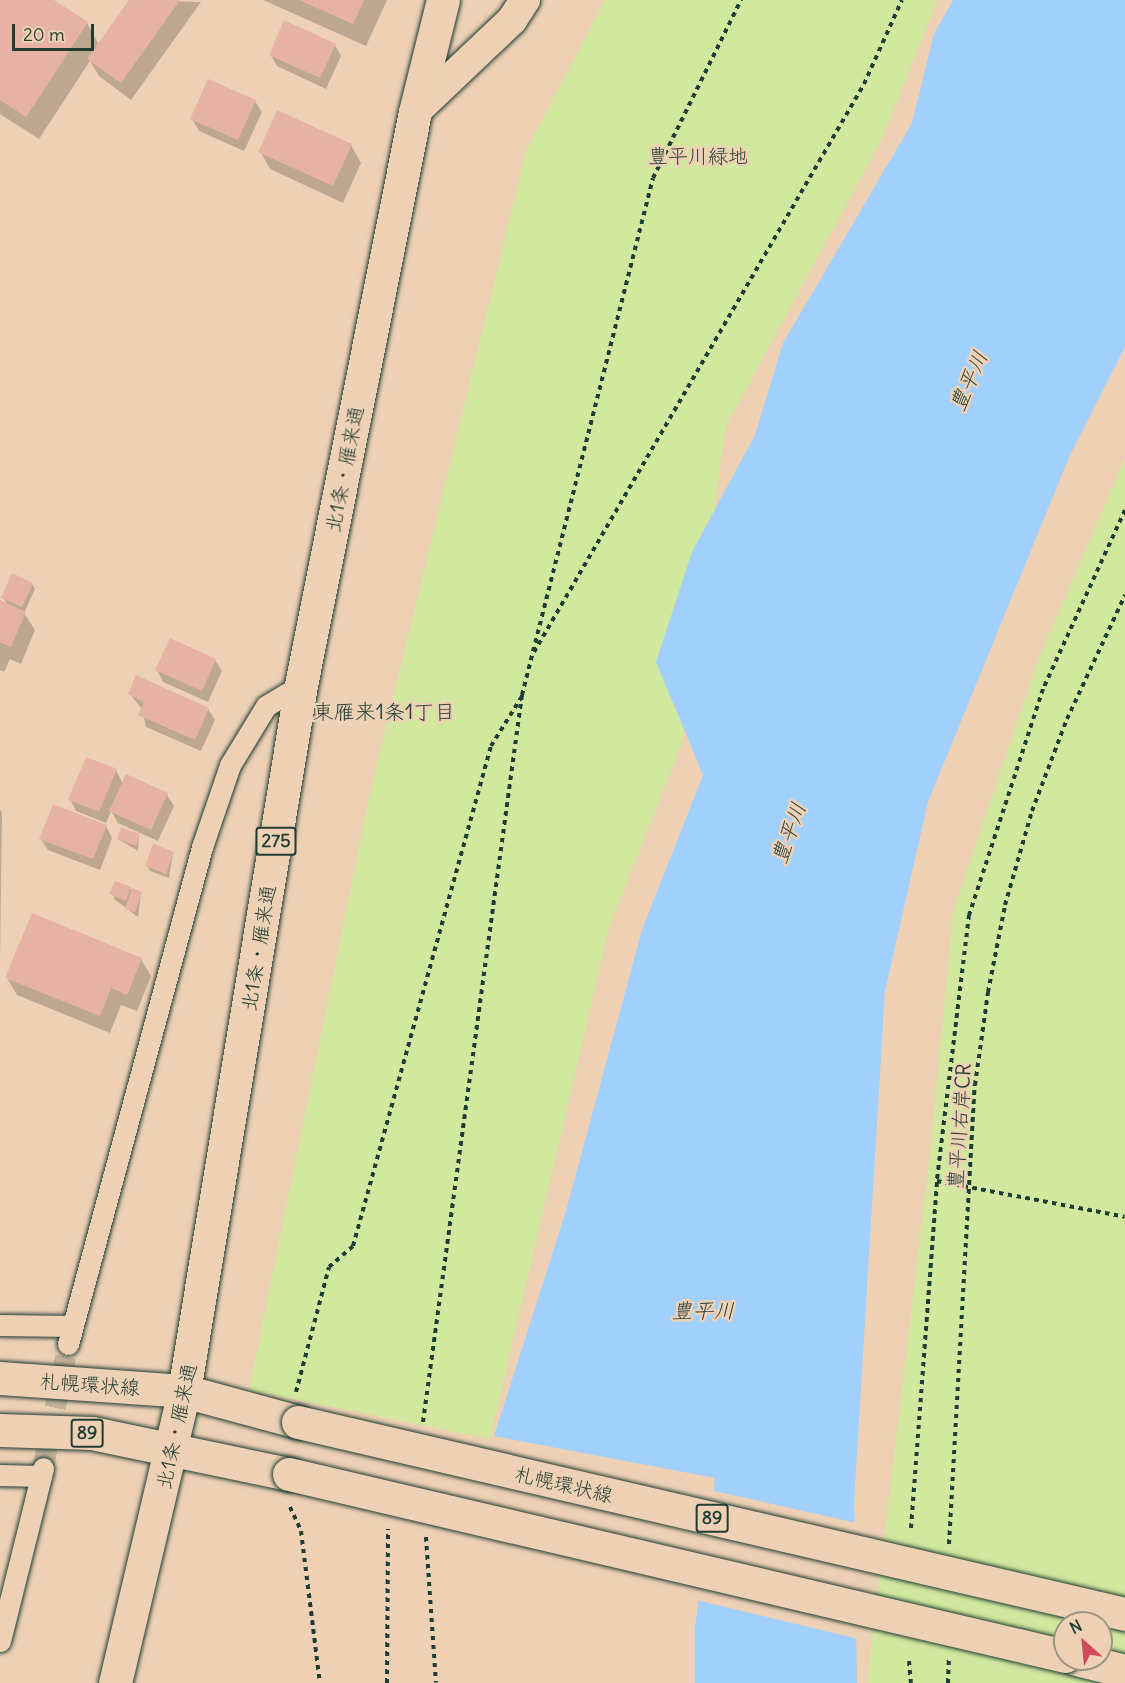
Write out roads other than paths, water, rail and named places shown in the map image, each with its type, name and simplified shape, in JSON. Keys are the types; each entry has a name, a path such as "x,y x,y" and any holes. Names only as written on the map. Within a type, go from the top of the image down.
{"main road":[{"name":"北1条・雁来通","path":"115,1683 184,1391 301,684 415,112 443,0"},
{"name":"札幌環状線","path":"0,1378 184,1391 297,1407 1125,1614"},
{"name":"89","path":"0,1430 92,1433 172,1447 1053,1653"}],"street":[{"path":"415,112 512,20 525,0"},
{"path":"0,1325 70,1335 202,847 230,765 266,706 301,684"},
{"path":"0,1475 42,1472 0,1641"}],"water":[{"name":"豊平川","path":"953,0 1125,0 1125,347 1070,455 928,802 885,991 854,1503 857,1683 695,1683 695,1627 715,1478 494,1436 566,1211 642,930 703,775 656,662 692,552 755,435 783,343 912,123 934,34"}],"tunnel":[{"path":"43,1468 68,1344"}],"district":[{"name":"東雁来1条1丁目","path":"384,712"}],"park label":[{"name":"豊平川緑地","path":"698,155"}]}
